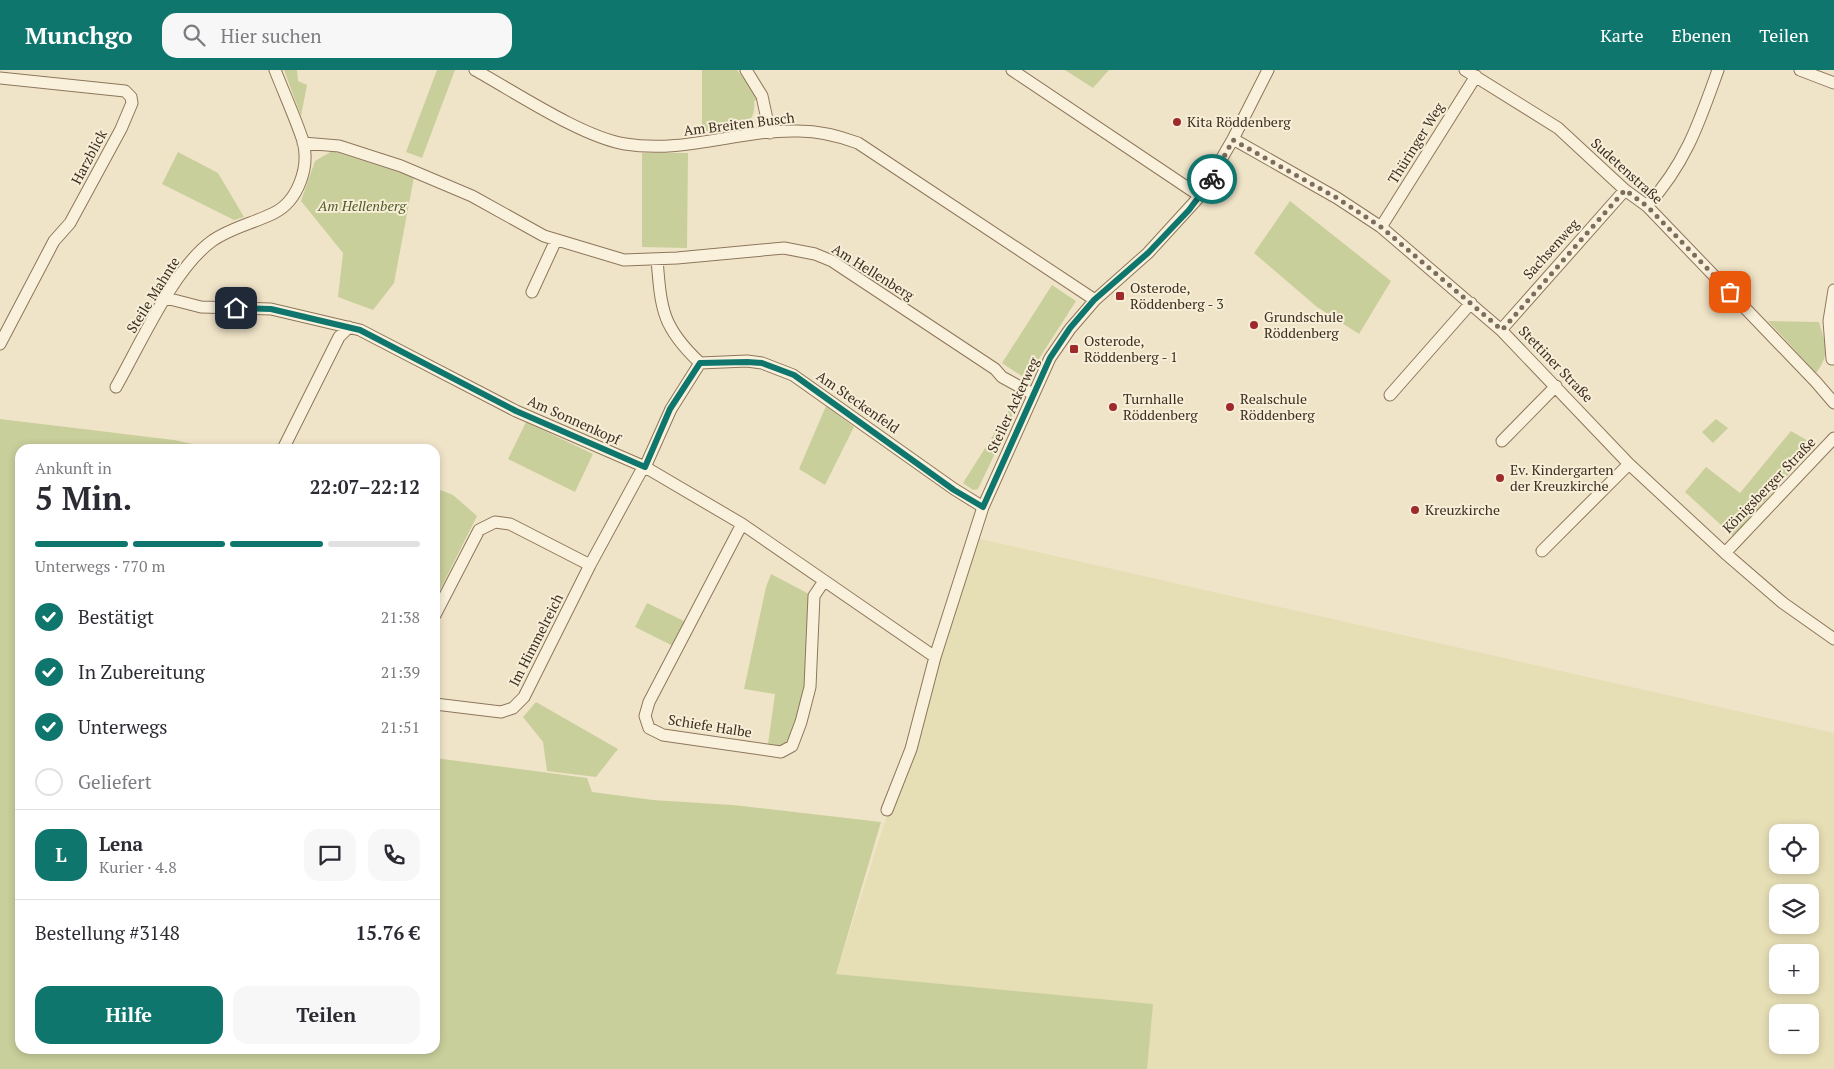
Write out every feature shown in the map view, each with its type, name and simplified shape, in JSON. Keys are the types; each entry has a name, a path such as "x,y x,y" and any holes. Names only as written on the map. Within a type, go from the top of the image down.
{"street":[{"name":"Steile Mahnte","path":"116,387 166,298 189,264 212,241 274,214 289,204 303,175 303,143 275,70"},
{"name":"Am Breiten Busch","path":"476,70 598,136 625,144 673,147 798,130 822,132 858,143 1094,300"},
{"path":"746,70 762,96 770,133"},
{"path":"1012,70 1200,196"},
{"name":"Steiler Ackerweg","path":"887,810 911,749 934,657 983,507 1050,358 1070,328 1094,300 1148,253 1200,196 1233,140 1268,70"},
{"name":"Sudetenstraße","path":"1465,70 1558,128 1625,190 1647,206 1834,403"},
{"path":"1647,206 1674,174 1687,152 1718,70"},
{"path":"1800,70 1834,83"},
{"name":"Thüringer Weg","path":"1381,227 1476,76"},
{"name":"Harzblick","path":"0,78 125,91 132,97 132,103 121,129 70,223 54,241 0,344"},
{"name":"Stettiner Straße","path":"1233,140 1337,198 1381,227 1502,330 1629,464 1725,553 1783,603 1834,639"},
{"name":"Am Hellenberg","path":"303,143 339,146 401,166 472,196 544,236 624,260 784,248 814,254 832,261 995,369 1002,377 1033,394"},
{"name":"Sachsenweg","path":"1502,330 1625,190"},
{"path":"532,292 556,240"},
{"path":"645,467 670,409 700,363 680,341 662,311 657,259"},
{"path":"1832,359 1829,321 1834,290"},
{"name":"Am Sonnenkopf","path":"166,298 201,307 271,309 360,330 516,411 645,467 742,524 934,657"},
{"path":"1390,395 1471,303"},
{"path":"286,444 340,337 349,327"},
{"name":"Am Steckenfeld","path":"700,363 762,363 794,375 954,490 983,507"},
{"path":"1502,441 1556,386"},
{"name":"Königsberger Straße","path":"1725,553 1834,438"},
{"path":"1542,551 1629,464"},
{"name":"Im Himmelreich","path":"440,705 501,712 513,708 524,697 590,565 645,467"},
{"path":"440,605 479,530 496,522 510,524 590,565"},
{"name":"Schiefe Halbe","path":"742,524 649,702 645,716 649,728 663,735 780,752 792,746 802,722 810,687 814,596 824,581"}],"shaded area":[{"path":"976,538 1834,733 1834,1069 1147,1069 1152,1004 836,974"}],"green space":[{"path":"284,70 297,70 298,81 307,85 301,116"},
{"path":"437,70 455,70 422,158 406,152"},
{"path":"702,70 737,70 748,83 757,100 754,101 754,111 751,119 738,128 702,133"},
{"path":"1065,70 1109,70 1093,88"},
{"name":"Am Hellenberg","path":"332,151 414,177 394,283 373,310 338,297 343,253 301,201 315,161"},
{"path":"178,152 218,173 244,217 234,220 162,184"},
{"path":"642,153 688,153 687,248 642,247"},
{"path":"1290,201 1391,281 1359,334 1317,307 1254,253"},
{"path":"1052,285 1076,301 1026,379 1002,363"},
{"path":"1768,321 1819,322 1825,342 1825,354 1824,360 1816,373"},
{"path":"1018,396 1020,401 978,489 973,490 963,483"},
{"path":"826,406 854,427 825,485 799,469"},
{"path":"0,419 174,440 192,444 15,444 15,1054 440,1054 440,759 587,778 592,792 653,800 733,805 881,822 836,974 1153,1004 1147,1069 0,1069"},
{"path":"1716,419 1728,428 1713,443 1702,432"},
{"path":"526,422 593,454 575,492 508,459"},
{"path":"1791,431 1815,445 1733,536 1685,492 1706,467 1740,493"},
{"path":"440,490 453,495 477,516 440,590"},
{"path":"771,574 809,594 805,690 791,740 783,746 768,744 775,694 744,689 766,587"},
{"path":"647,603 686,622 673,646 635,627"},
{"path":"536,702 618,749 596,777 547,771 543,742 523,717"}],"way so far":[{"path":"1212,179 1233,140 1337,198 1381,227 1502,330 1536,289 1625,190 1647,206 1730,292"}],"place":[{"name":"Kita Röddenberg","path":"1177,122"},
{"name":"Osterode, Röddenberg - 3","path":"1120,296"},
{"name":"Grundschule Röddenberg","path":"1254,325"},
{"name":"Osterode, Röddenberg - 1","path":"1074,349"},
{"name":"Turnhalle Röddenberg","path":"1113,407"},
{"name":"Realschule Röddenberg","path":"1230,407"},
{"name":"Ev. Kindergarten der Kreuzkirche","path":"1500,478"},
{"name":"Kreuzkirche","path":"1415,510"}],"route":[{"path":"236,308 271,309 360,330 516,411 645,467 660,437 670,409 700,363 762,363 794,375 946,482 954,490 983,507 1050,358 1070,328 1094,300 1148,253 1189,210 1212,179"}]}
